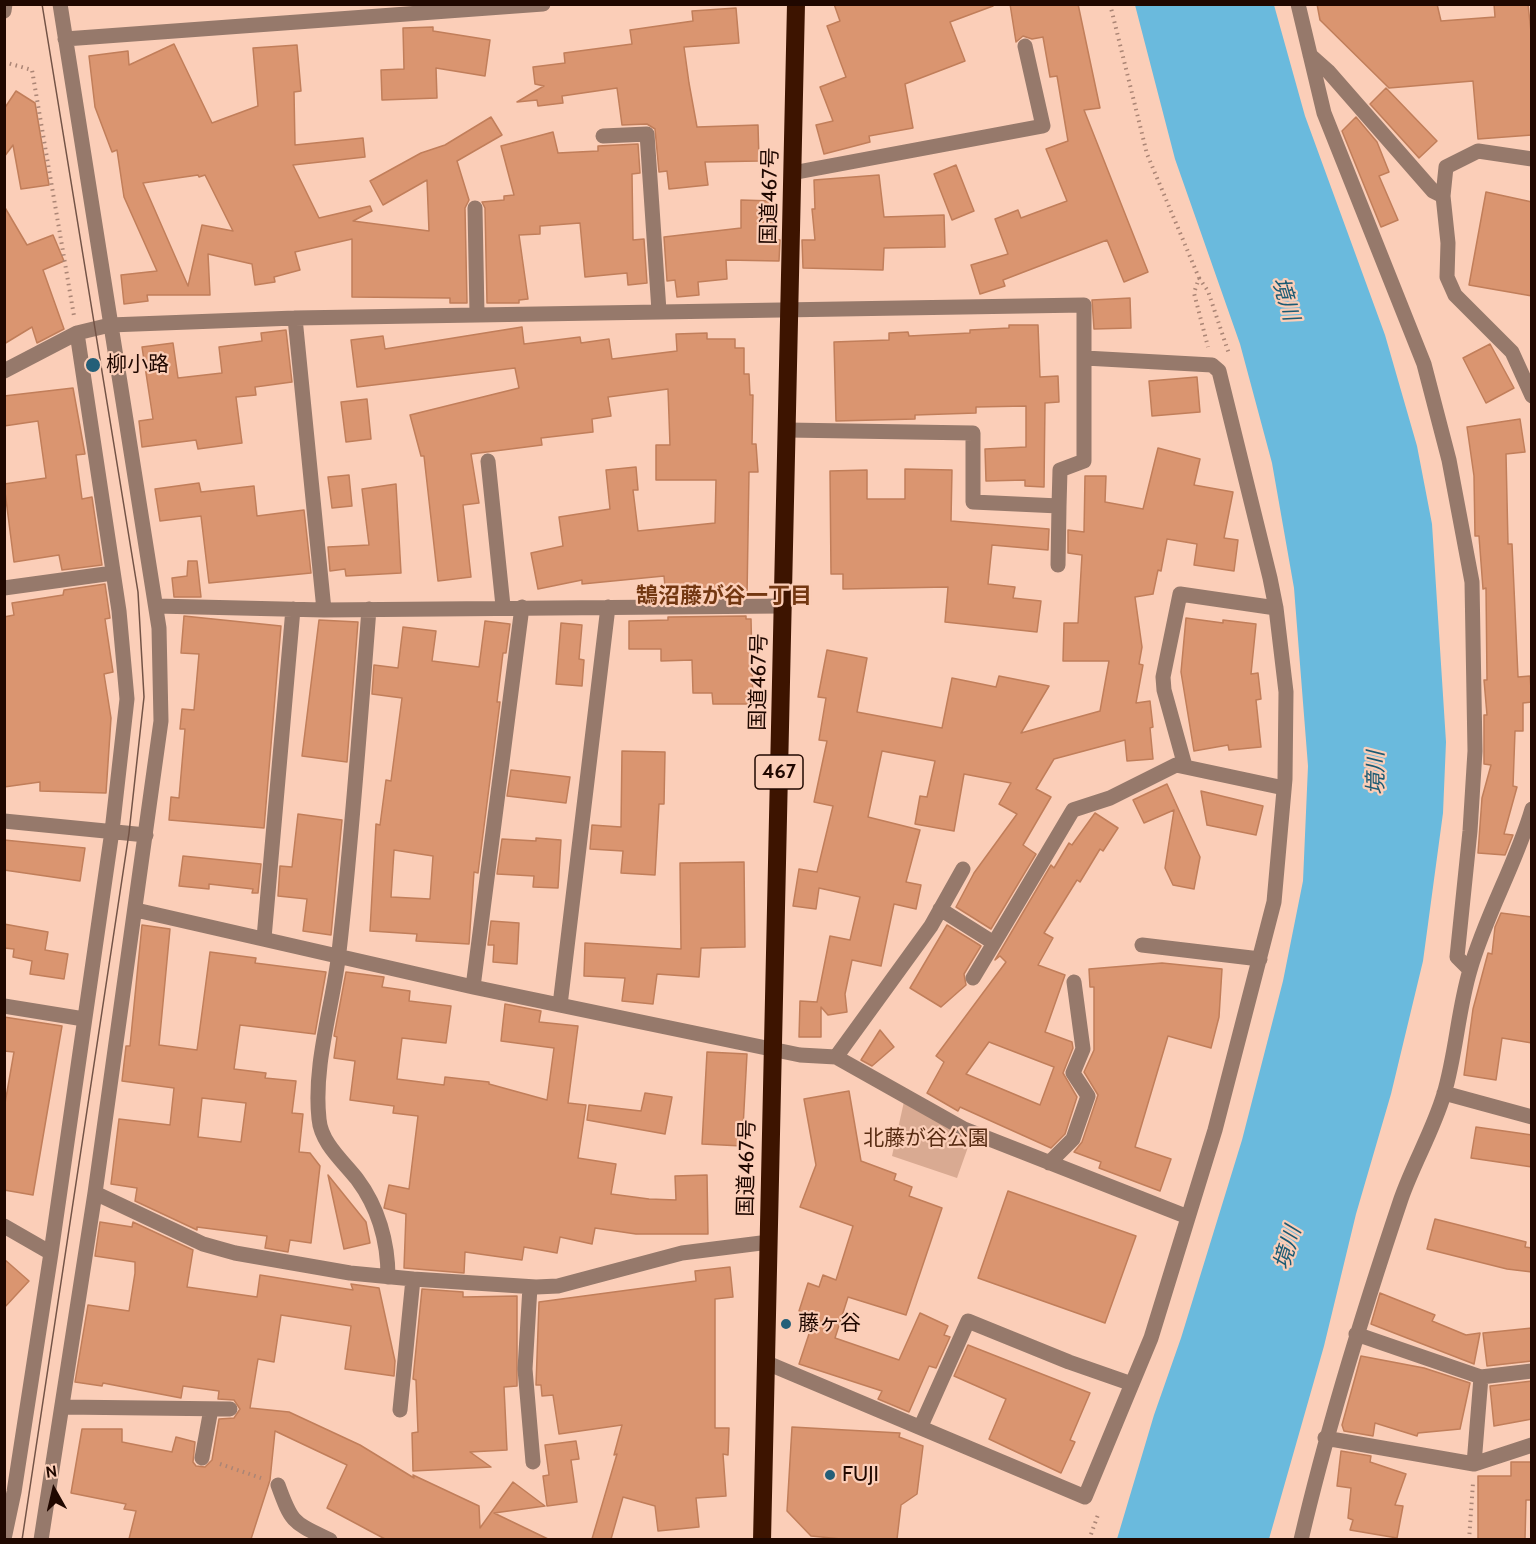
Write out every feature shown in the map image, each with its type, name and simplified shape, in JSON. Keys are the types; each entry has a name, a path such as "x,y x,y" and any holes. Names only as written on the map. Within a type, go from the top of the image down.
{"highway":[{"name":"国道467号","path":"762,1539 796,4"}],"street":[{"path":"4,11 5,4"},
{"path":"41,1539 63,1407 136,910 163,695 156,606 60,4"},
{"path":"65,39 450,7 543,4"},
{"path":"1298,4 1324,113 1424,364 1461,520 1472,591 1475,751 1470,831 1457,957 1470,970"},
{"path":"792,173 1042,126 1025,46"},
{"path":"1310,56 1334,78 1433,191 1443,196"},
{"path":"603,136 647,134 659,311"},
{"path":"1532,159 1478,150 1446,167 1443,196 1449,243 1447,277 1455,295 1512,352 1532,396"},
{"path":"475,208 477,314"},
{"path":"4,371 77,333 110,325 477,314 1084,305 1084,461 1060,470 1058,565"},
{"path":"295,318 324,610"},
{"path":"4,1539 14,1492 51,1253 112,831 127,699 113,573 77,333"},
{"path":"767,1363 1085,1497 1150,1338 1218,1119 1274,902 1284,788 1286,692 1276,608 1218,371 1212,365 1085,358"},
{"path":"787,430 973,433 973,501 1059,506"},
{"path":"488,461 503,606"},
{"path":"4,588 113,573"},
{"path":"1185,766 1164,690 1164,677 1180,594 1276,608"},
{"path":"156,606 324,610 503,606 782,606"},
{"path":"473,987 522,607"},
{"path":"560,1005 608,607"},
{"path":"264,938 293,609"},
{"path":"369,609 354,814 339,955 319,1079 319,1121 328,1143 357,1179 376,1214 387,1252 388,1277"},
{"path":"973,978 1073,810 1110,798 1176,765 1284,788"},
{"path":"1301,1539 1325,1437 1356,1334 1402,1196 1444,1093 1470,970 1521,845 1532,809"},
{"path":"4,821 146,835"},
{"path":"836,1057 931,926 963,869"},
{"path":"940,909 994,943"},
{"path":"136,910 473,987 800,1056 836,1057 964,1129 1188,1217"},
{"path":"1142,945 1260,959"},
{"path":"1049,1163 1073,1139 1088,1096 1073,1072 1083,1048 1074,982"},
{"path":"4,1005 84,1019"},
{"path":"1444,1093 1532,1117"},
{"path":"95,1193 203,1244 304,1265 412,1279 530,1287 582,1281 682,1253 769,1242"},
{"path":"4,1226 51,1253"},
{"path":"400,1410 412,1279"},
{"path":"530,1287 525,1369 533,1462"},
{"path":"921,1426 968,1321 1069,1362 1132,1384"},
{"path":"1356,1334 1481,1377 1532,1371"},
{"path":"1474,1464 1481,1377"},
{"path":"63,1407 230,1409"},
{"path":"202,1458 211,1408"},
{"path":"1325,1437 1474,1464 1532,1444"},
{"path":"278,1485 289,1515 297,1524 330,1539"}],"path":[{"path":"1110,4 1148,154 1199,278 1194,293 1212,365"},
{"path":"4,62 32,70 77,333"},
{"path":"202,1458 278,1485"},
{"path":"1469,1539 1474,1464"}],"green space":[{"name":"北藤が谷公園","path":"905,1097 973,1133 957,1178 892,1156"}],"water":[{"name":"境川","path":"1135,5 1274,5 1305,116 1385,335 1417,446 1432,524 1446,742 1443,813 1423,961 1391,1094 1356,1214 1324,1346 1269,1539 1117,1539 1242,1140 1283,981 1303,881 1308,766 1294,588 1272,463 1240,344 1175,159"}],"building":[{"path":"834,4 993,4 993,6 950,22 965,61 905,84 913,128 869,136 870,142 824,154 816,125 833,121 820,87 846,77 827,26 840,21"},
{"path":"1010,4 1078,4 1100,108 1084,110 1148,272 1124,282 1107,240 1003,280 1005,286 980,294 971,265 1008,254 995,219 1018,210 1021,218 1067,201 1046,149 1068,141 1057,76 1050,77 1043,37 1032,39 1023,36 1016,42"},
{"path":"1317,4 1437,4 1441,21 1495,17 1494,4 1528,4 1532,41 1532,135 1478,139 1473,81 1389,88 1320,20"},
{"path":"736,8 739,43 684,47 689,83 697,127 758,125 759,161 705,162 708,185 669,189 667,171 659,172 655,129 647,124 622,125 617,88 562,96 563,103 538,106 537,100 517,102 544,86 535,84 533,67 565,63 564,53 632,44 630,30 693,21 692,11"},
{"path":"433,27 433,31 490,40 485,76 436,68 437,98 382,100 381,70 404,69 403,28"},
{"path":"174,44 212,123 258,106 253,48 297,45 301,91 294,92 295,145 363,138 365,157 293,165 319,218 370,206 372,211 353,221 429,231 427,180 383,205 370,181 421,153 445,145 491,117 502,135 457,161 469,200 465,208 467,303 450,303 450,298 352,297 352,239 295,252 300,270 274,277 275,282 255,285 252,264 208,254 210,295 147,295 148,301 124,304 121,275 157,271 124,197 117,150 112,152 95,107 89,56 128,51 129,65","holes":["198,175 199,177 205,175 233,231 202,225 188,286 143,183"]},
{"path":"1386,88 1437,141 1419,158 1370,104"},
{"path":"16,91 35,103 49,185 21,189 13,145 4,157 4,109"},
{"path":"1356,117 1377,142 1389,172 1379,176 1398,220 1381,227 1342,131"},
{"path":"553,132 558,153 598,151 598,146 638,144 640,173 632,174 633,240 644,239 647,283 628,285 627,273 585,277 580,223 540,226 540,234 519,235 528,299 519,300 519,303 487,303 485,208 482,202 504,200 504,196 514,195 501,146"},
{"path":"956,165 974,211 952,220 934,174"},
{"path":"879,175 884,217 944,215 945,247 884,248 883,270 803,268 802,240 815,240 812,209 815,209 814,180"},
{"path":"1486,192 1532,202 1532,296 1469,285"},
{"path":"741,200 773,201 773,240 780,240 779,261 726,260 727,279 698,282 699,295 677,297 675,280 667,281 664,237 741,228"},
{"path":"4,206 27,245 53,235 64,261 43,270 64,329 37,343 32,327 4,344"},
{"path":"1130,298 1131,328 1094,329 1092,300"},
{"path":"1009,325 1038,325 1040,377 1058,376 1059,402 1045,403 1044,487 1025,486 1025,480 986,481 985,449 1026,447 1026,406 976,407 976,413 915,415 915,419 836,421 834,342 889,340 889,333 908,332 909,336 970,333 970,330 1009,328"},
{"path":"522,327 524,344 580,337 581,343 609,339 612,359 677,351 676,334 707,333 707,339 735,339 735,348 744,348 744,374 749,374 750,395 753,395 752,444 756,444 758,472 749,472 747,597 666,597 664,576 582,584 582,580 538,589 531,553 563,546 559,517 610,509 606,470 636,467 638,490 633,490 638,531 715,523 716,480 656,480 656,445 670,445 668,389 608,397 611,416 592,419 593,432 541,438 542,445 471,454 479,503 463,505 471,577 438,581 424,456 421,456 410,415 519,388 515,368 357,387 351,340 383,336 385,349"},
{"path":"286,330 292,382 255,387 256,395 236,397 242,443 198,449 196,440 142,447 139,421 153,419 142,347 173,343 178,378 222,373 219,347 262,341 261,333"},
{"path":"1490,344 1514,388 1486,403 1463,358"},
{"path":"1197,377 1200,412 1152,416 1149,381"},
{"path":"73,388 85,454 76,455 82,499 92,497 102,565 62,570 59,555 14,562 4,484 46,478 38,421 4,426 4,396"},
{"path":"367,399 371,439 346,442 341,402"},
{"path":"1520,419 1525,452 1506,454 1508,544 1512,544 1518,677 1530,676 1532,702 1523,703 1523,731 1515,731 1513,786 1517,787 1504,834 1513,835 1505,855 1478,853 1482,798 1491,765 1484,764 1484,715 1487,715 1484,680 1487,680 1486,588 1483,589 1479,536 1475,536 1474,476 1467,427"},
{"path":"1158,448 1200,459 1194,485 1233,492 1224,538 1238,540 1234,571 1194,565 1197,544 1167,539 1161,571 1158,570 1153,594 1135,597 1142,647 1139,664 1143,665 1136,703 1150,701 1153,759 1127,761 1125,740 1054,759 1036,789 1051,797 1023,845 1036,854 991,929 956,907 974,873 1017,814 999,804 1011,783 964,774 954,831 915,824 920,796 927,797 935,761 882,751 868,817 920,830 906,882 921,885 916,909 894,904 881,966 852,960 845,994 847,1012 828,1015 821,1007 821,1037 799,1037 800,1001 817,1002 830,936 850,940 860,897 819,888 816,909 793,906 799,869 817,872 833,806 814,802 827,741 819,740 826,698 818,697 827,650 867,658 857,712 942,728 952,678 996,687 999,676 1049,686 1021,733 1100,711 1109,661 1063,661 1064,623 1078,623 1082,555 1068,553 1068,530 1084,532 1085,476 1106,476 1105,502 1143,509"},
{"path":"905,469 952,470 951,521 1049,529 1048,550 992,545 988,584 1015,587 1013,598 1041,601 1037,632 945,622 948,587 843,589 843,574 831,574 830,471 867,470 867,499 905,499"},
{"path":"349,475 352,506 332,508 328,477"},
{"path":"199,483 201,492 254,486 257,516 304,510 311,573 209,583 201,516 160,521 155,489"},
{"path":"396,484 401,573 346,576 345,569 330,571 328,547 369,545 362,489"},
{"path":"188,561 197,561 201,597 174,597 172,578 187,576"},
{"path":"105,584 110,618 105,619 113,672 104,674 111,718 106,793 40,791 40,782 4,787 4,617 14,615 12,603 63,595 64,590"},
{"path":"184,616 281,626 264,828 169,820 171,797 179,798 185,729 180,729 182,709 194,710 199,654 181,653"},
{"path":"746,616 746,619 751,619 753,704 713,704 712,693 693,693 692,660 661,661 661,649 629,649 629,621 668,620 668,617"},
{"path":"1186,618 1223,623 1223,620 1256,624 1251,674 1258,673 1261,699 1256,700 1261,747 1229,750 1228,745 1194,751 1181,672"},
{"path":"319,620 358,622 347,762 302,756"},
{"path":"485,621 510,624 506,653 503,653 497,702 500,702 478,873 474,872 469,944 416,941 417,934 370,931 376,824 380,825 386,780 391,781 402,698 372,694 374,665 398,668 403,627 436,631 432,661 479,667","holes":["394,850 433,856 430,899 391,897"]},
{"path":"561,623 582,625 579,659 584,660 582,686 556,684"},
{"path":"622,751 665,752 664,804 659,804 655,875 621,873 623,851 590,849 592,825 621,827"},
{"path":"511,770 570,777 566,803 507,796"},
{"path":"1167,784 1200,857 1194,889 1173,885 1165,868 1174,810 1144,823 1133,800"},
{"path":"1201,791 1263,806 1256,835 1207,825"},
{"path":"1095,813 1118,828 1103,851 1100,849 1080,882 1077,880 1044,933 1053,938 1038,965 1065,975 1045,1032 1072,1042 1073,1048 1063,1073 1077,1097 1065,1134 1051,1148 960,1107 958,1111 927,1093 944,1062 936,1056 1006,962 1000,956 995,960 1051,865 1054,868 1069,843 1072,845","holes":["989,1042 1054,1067 1040,1105 966,1074"]},
{"path":"298,814 342,820 331,935 303,931 307,899 278,896 280,866 292,867"},
{"path":"536,838 561,840 558,888 533,887 534,876 497,874 502,839 536,841"},
{"path":"4,840 85,848 80,881 4,870"},
{"path":"183,856 261,864 258,893 252,893 253,889 209,884 209,889 179,886"},
{"path":"744,862 745,947 701,948 699,977 657,974 653,1004 622,1001 625,978 584,976 585,943 681,949 680,863"},
{"path":"1501,913 1532,917 1532,1043 1502,1038 1496,1080 1464,1075 1473,1009 1488,953 1492,954 1495,927"},
{"path":"491,921 519,923 517,964 493,962 494,945 488,945"},
{"path":"4,924 48,932 45,950 68,954 64,979 30,974 32,961 13,957 14,949 4,948"},
{"path":"142,925 170,929 159,1045 197,1050 210,952 256,958 255,963 326,972 315,1034 240,1025 234,1069 266,1073 265,1078 296,1081 292,1113 303,1114 299,1152 310,1153 320,1166 311,1243 290,1240 288,1252 265,1248 267,1236 197,1227 197,1230 135,1201 137,1188 111,1184 119,1119 170,1125 174,1088 122,1081 126,1046 130,1046","holes":["202,1098 246,1103 241,1142 198,1137"]},
{"path":"947,925 981,946 964,974 966,985 941,1007 910,988"},
{"path":"1162,963 1222,969 1219,1017 1211,1048 1168,1036 1135,1147 1171,1159 1160,1191 1099,1168 1101,1162 1074,1152 1082,1142 1098,1095 1084,1072 1094,1050 1094,987 1090,987 1089,969"},
{"path":"346,972 384,977 382,987 410,991 409,1001 451,1006 446,1043 402,1038 397,1079 444,1085 445,1077 489,1082 489,1084 547,1100 554,1048 501,1041 505,1004 541,1011 539,1022 578,1026 568,1103 586,1105 578,1158 616,1164 611,1194 676,1200 675,1176 707,1175 708,1234 636,1234 595,1228 592,1244 560,1237 557,1253 524,1247 522,1260 465,1252 464,1273 404,1268 406,1214 384,1208 389,1185 409,1189 418,1116 393,1113 394,1106 350,1100 355,1061 334,1058 337,1037 334,1036"},
{"path":"4,1017 62,1026 33,1195 4,1190 4,1109 14,1052 4,1051"},
{"path":"880,1030 894,1047 872,1066 861,1060"},
{"path":"707,1052 747,1054 742,1146 702,1144"},
{"path":"849,1091 861,1161 896,1174 894,1180 912,1187 909,1196 942,1208 906,1315 848,1297 835,1338 899,1360 920,1313 948,1326 944,1335 950,1337 936,1368 929,1366 909,1412 878,1399 882,1391 799,1364 815,1316 799,1311 808,1283 819,1287 823,1275 836,1280 853,1226 800,1207 816,1165 804,1099"},
{"path":"645,1093 672,1097 665,1134 587,1120 589,1105 641,1111"},
{"path":"1476,1127 1532,1135 1532,1167 1471,1158"},
{"path":"328,1175 366,1222 370,1243 344,1249"},
{"path":"1008,1191 1136,1236 1105,1323 978,1278"},
{"path":"1435,1219 1526,1242 1525,1247 1532,1248 1532,1272 1507,1269 1427,1249"},
{"path":"100,1222 132,1227 133,1222 193,1250 187,1287 257,1297 260,1275 353,1290 351,1284 379,1288 395,1361 394,1376 345,1369 351,1326 281,1315 274,1362 258,1359 250,1408 289,1412 360,1445 414,1478 413,1475 479,1506 480,1528 513,1482 545,1506 494,1513 548,1539 385,1539 327,1508 347,1465 275,1431 270,1480 251,1539 129,1539 136,1511 124,1509 126,1504 71,1493 82,1429 122,1429 122,1442 172,1452 176,1437 195,1442 193,1462 196,1466 205,1467 212,1460 219,1419 234,1418 240,1409 234,1400 218,1399 219,1391 183,1386 181,1398 103,1383 102,1386 75,1382 88,1305 129,1311 135,1273 135,1262 95,1256"},
{"path":"4,1259 29,1281 4,1308"},
{"path":"730,1267 733,1297 715,1299 715,1428 729,1428 728,1455 723,1454 726,1496 696,1498 699,1527 658,1531 655,1506 623,1497 611,1539 592,1539 617,1454 614,1455 622,1425 559,1434 553,1395 542,1396 541,1385 536,1385 539,1302 696,1281 695,1271"},
{"path":"422,1289 463,1292 463,1297 517,1296 517,1386 504,1387 507,1450 470,1452 491,1467 413,1471 412,1433 418,1432 416,1380 413,1379"},
{"path":"1380,1293 1435,1315 1432,1321 1466,1335 1480,1333 1474,1364 1371,1324"},
{"path":"1532,1328 1532,1361 1487,1366 1483,1333"},
{"path":"968,1345 1090,1393 1070,1440 1075,1442 1061,1473 989,1439 1006,1399 954,1376"},
{"path":"1361,1356 1424,1368 1470,1383 1460,1429 1418,1433 1417,1436 1375,1423 1373,1436 1344,1431 1342,1425"},
{"path":"1532,1381 1532,1419 1494,1426 1490,1386"},
{"path":"792,1427 900,1433 899,1437 923,1446 917,1494 901,1505 897,1539 841,1539 811,1536 787,1511"},
{"path":"576,1441 579,1459 571,1460 577,1502 547,1506 543,1476 549,1475 545,1445"},
{"path":"1341,1451 1371,1456 1370,1462 1406,1474 1395,1505 1403,1506 1397,1538 1350,1530 1353,1520 1348,1518 1351,1488 1337,1486"},
{"path":"1511,1462 1532,1462 1532,1500 1526,1500 1525,1539 1478,1539 1478,1476 1511,1476"}],"tram line":[{"path":"22,1540 129,833 144,697 138,592 42,4"}],"place":[{"name":"柳小路","path":"93,365"},
{"name":"藤ヶ谷","path":"786,1324"},
{"name":"FUJI","path":"830,1475"}],"district":[{"name":"鵠沼藤が谷一丁目","path":"724,597"}]}
